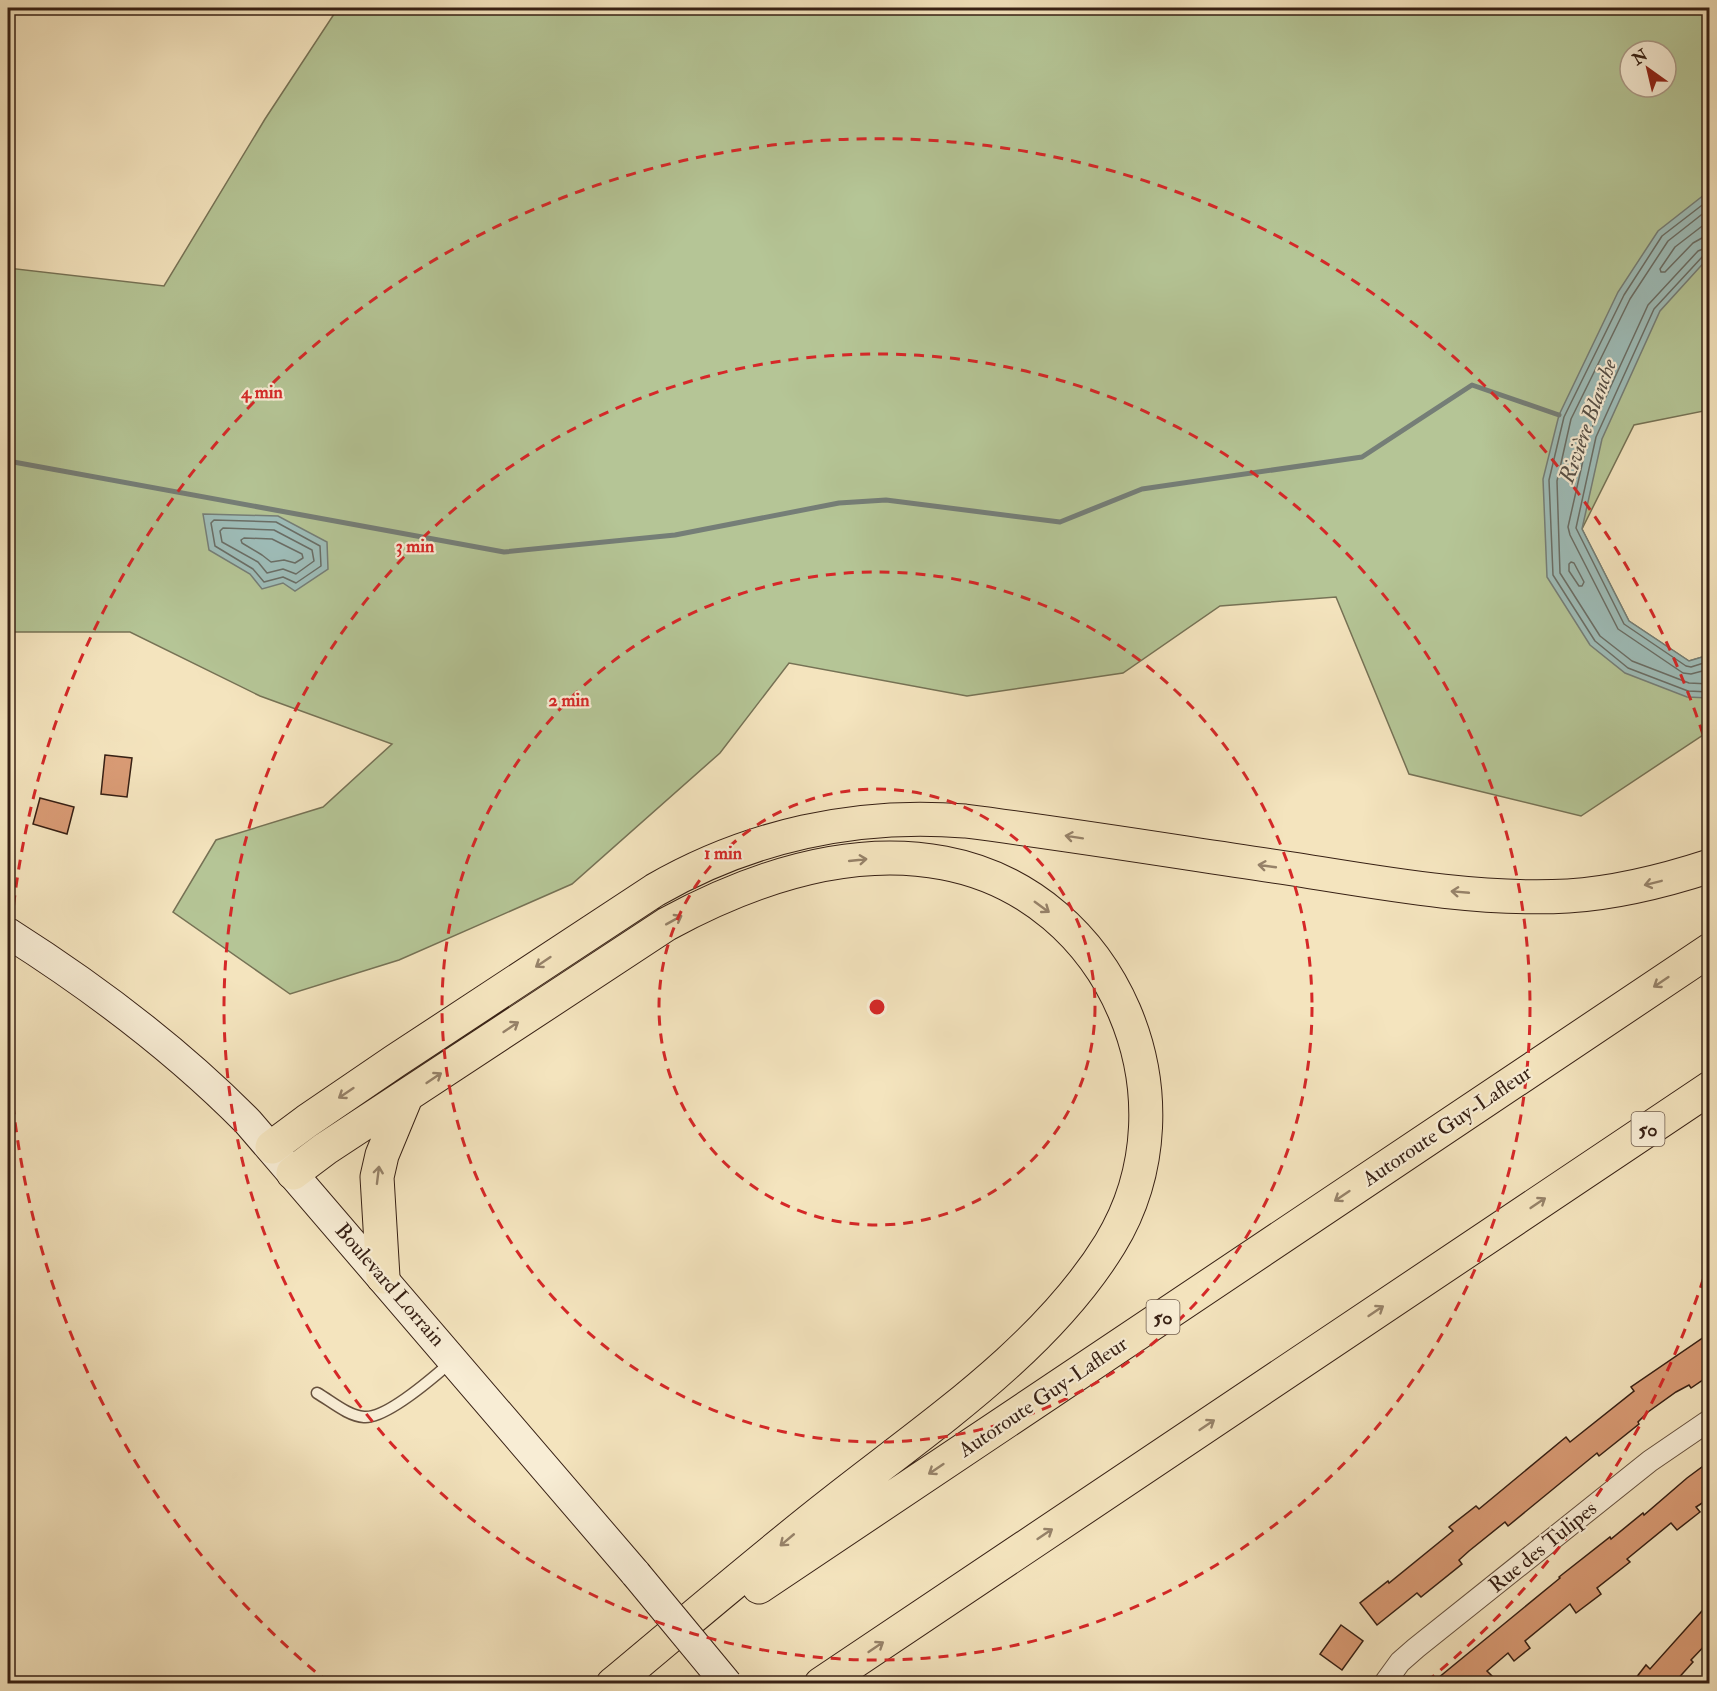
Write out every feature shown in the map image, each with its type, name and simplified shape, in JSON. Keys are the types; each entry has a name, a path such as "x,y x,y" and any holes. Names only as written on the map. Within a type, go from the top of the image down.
{"highway":[{"path":"272,1147 301,1124 375,1074 655,890 733,852 820,828 890,820 965,821 1345,877 1452,891 1512,896 1568,896 1618,890 1660,881 1710,866"},
{"path":"293,1173 325,1149 682,915 759,882 798,871 854,861 891,858 945,863 978,872 1024,895 1064,925 1088,950 1113,987 1131,1025 1142,1060 1146,1113 1142,1160 1133,1194 1119,1228 1101,1257 1079,1287 1019,1351 954,1408 832,1503 614,1683"},
{"name":"Autoroute Guy-Lafleur","path":"614,1683 1710,950"},
{"name":"50","path":"824,1682 1710,1088"},
{"path":"383,1277 377,1177 382,1155 406,1097"}],"main road":[{"name":"Boulevard Lorrain","path":"8,933 90,989 150,1035 234,1107 272,1147 727,1683"}],"street":[{"name":"Rue des Tulipes","path":"1384,1683 1400,1662 1416,1648 1650,1461 1710,1420"}],"lane":[{"path":"317,1393 356,1415 371,1417 410,1396 454,1360"}],"green space":[{"path":"338,8 1709,8 1709,410 1634,425 1582,529 1629,621 1689,661 1709,655 1709,731 1581,816 1409,774 1336,597 1220,606 1123,673 967,696 789,663 720,753 572,884 399,960 290,994 173,912 216,840 323,807 392,744 260,696 130,632 8,632 8,268 164,286 265,119"}],"water":[{"name":"Rivière Blanche","path":"1709,191 1709,257 1660,311 1602,439 1582,529 1629,621 1689,661 1709,655 1709,698 1687,697 1625,673 1590,645 1547,577 1543,479 1559,415 1618,292 1658,231"},
{"path":"203,514 278,516 327,542 328,569 295,591 283,583 262,589 250,574 209,550"}],"building":[{"path":"105,755 132,758 127,797 101,794"},
{"path":"40,798 74,807 67,834 33,824"},
{"path":"1710,1333 1710,1375 1691,1388 1689,1385 1676,1392 1648,1412 1638,1422 1639,1424 1599,1456 1597,1453 1508,1526 1505,1522 1469,1551 1459,1560 1462,1564 1421,1597 1417,1593 1377,1625 1360,1603 1388,1581 1389,1583 1453,1531 1449,1527 1476,1506 1479,1509 1566,1437 1570,1442 1634,1391 1631,1387"},
{"path":"1710,1461 1710,1498 1696,1507 1700,1512 1677,1530 1671,1523 1627,1559 1630,1562 1597,1588 1601,1594 1576,1613 1570,1604 1525,1641 1530,1648 1514,1661 1508,1653 1487,1671 1492,1676 1483,1683 1432,1683 1559,1577 1610,1537 1611,1539 1643,1513 1644,1515"},
{"path":"1710,1602 1710,1640 1674,1683 1632,1683 1646,1665 1650,1669"},
{"path":"1341,1625 1363,1641 1342,1670 1320,1654"}],"waterway":[{"path":"8,461 504,552 675,535 839,503 886,500 1060,522 1142,489 1362,457 1472,385 1559,415"}]}
